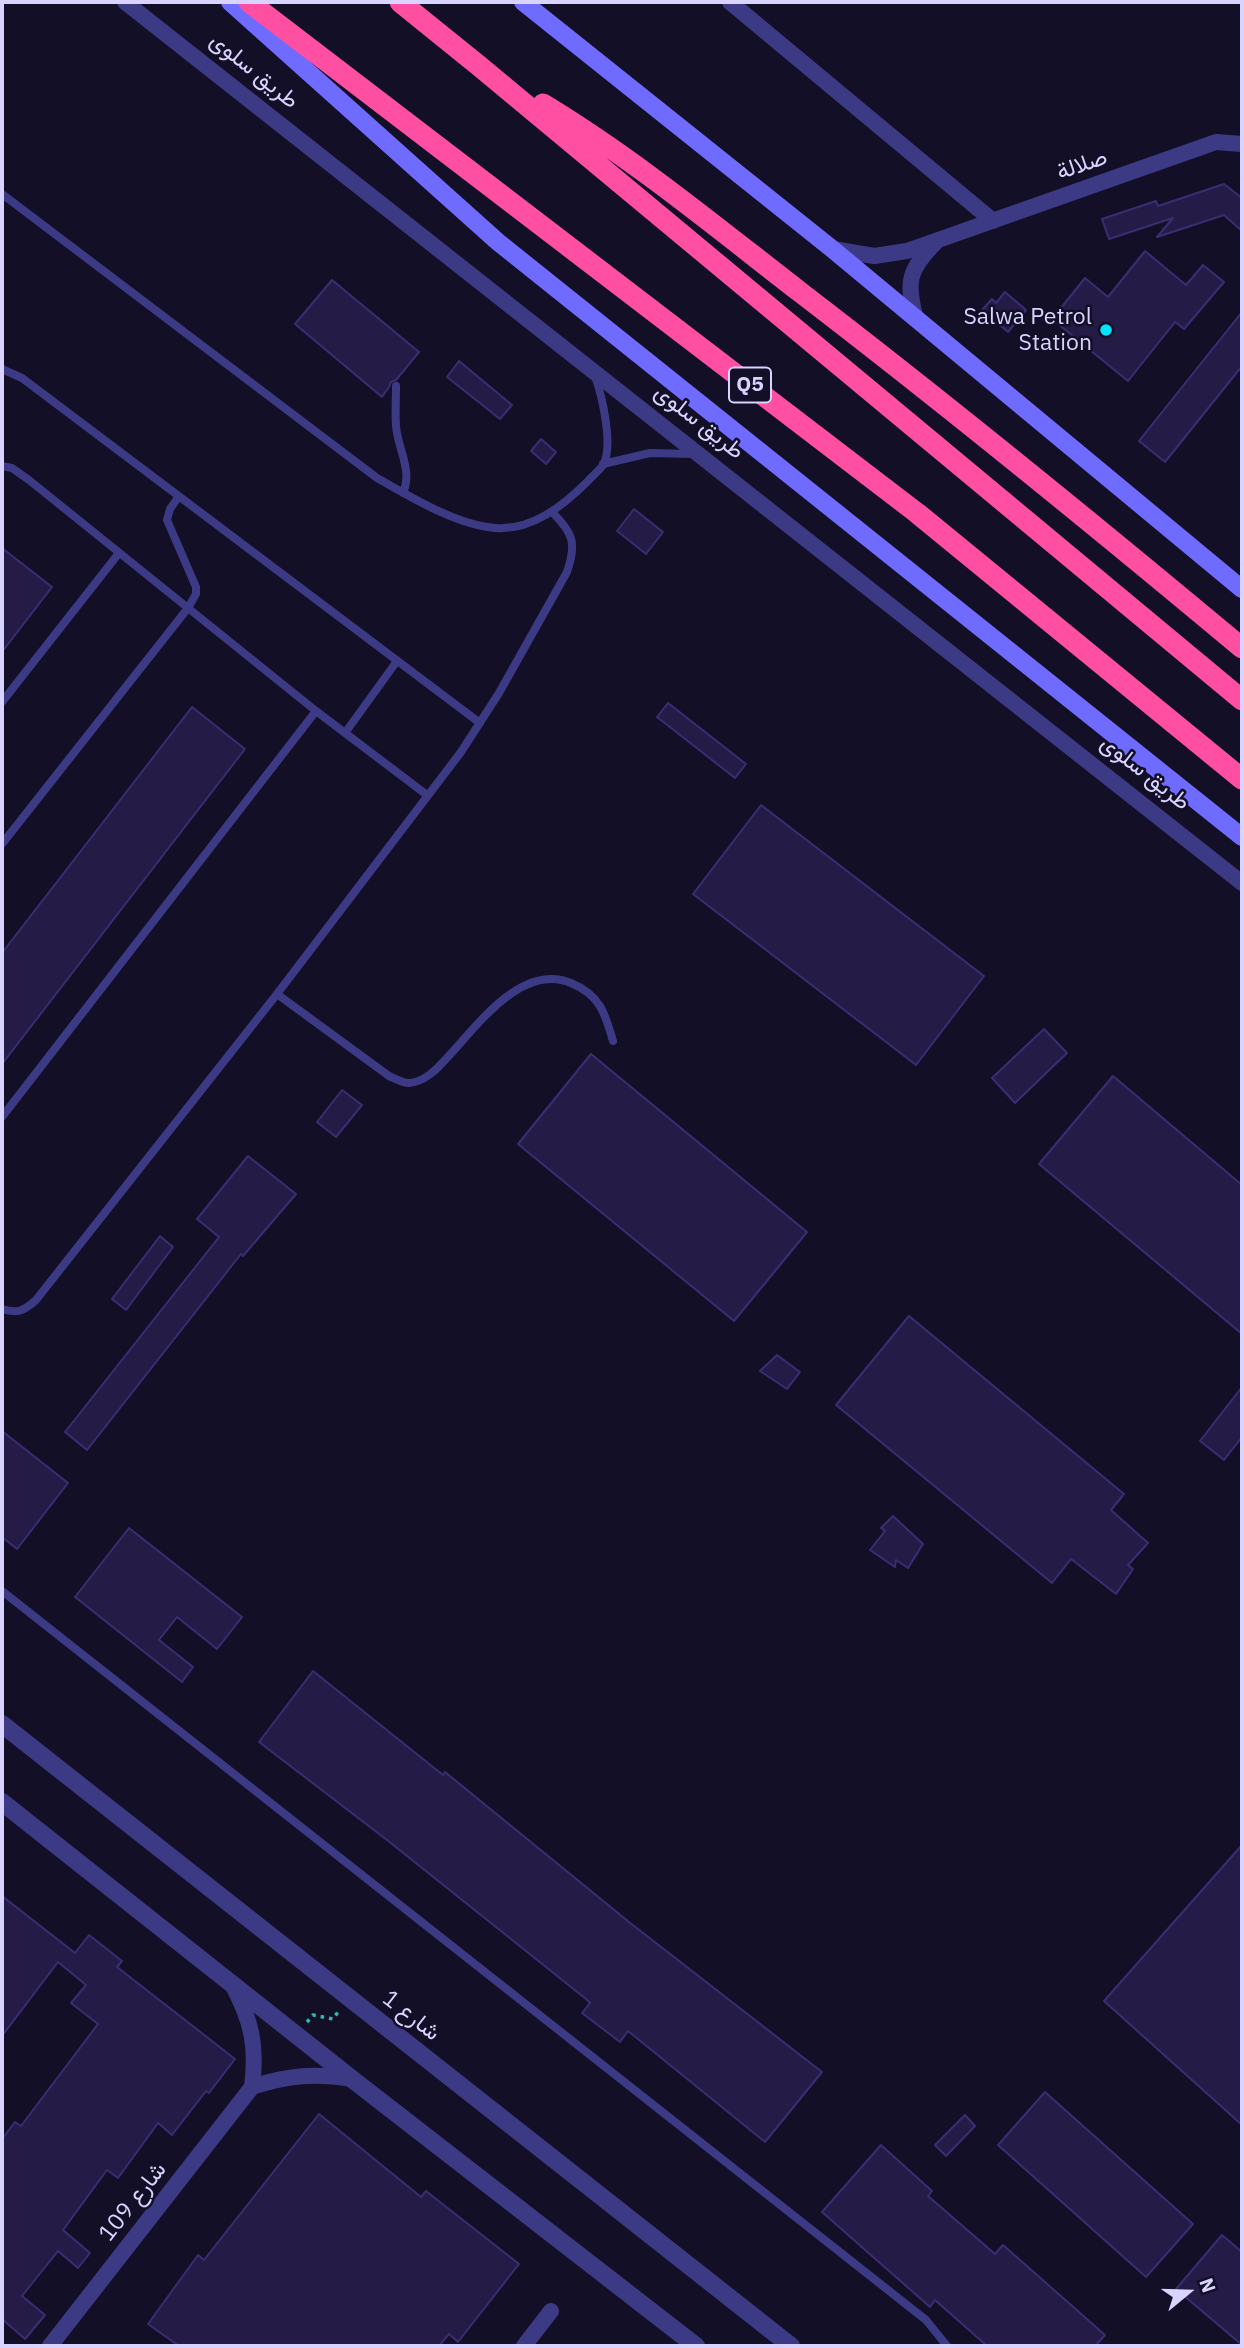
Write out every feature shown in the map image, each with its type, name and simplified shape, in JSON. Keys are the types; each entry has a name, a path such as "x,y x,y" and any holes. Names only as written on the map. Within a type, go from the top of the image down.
{"highway":[{"name":"Q5","path":"249,2 917,513 1242,779"},
{"path":"400,2 1242,700"},
{"path":"478,65 561,115 637,166 872,347 1242,648"}],"main road":[{"name":"طريق سلوى","path":"230,2 498,242 1242,837"},
{"path":"523,2 831,248 1242,589"}],"street":[{"name":"طريق سلوى","path":"125,2 1242,883"},
{"path":"730,2 993,221"},
{"name":"صلالة","path":"831,248 874,256 891,255 1216,142 1242,144"},
{"name":"صلالة","path":"916,319 909,285 913,268 920,257 938,240"},
{"name":"شارع 1","path":"2,1724 791,2346"},
{"path":"2,1802 695,2346"},
{"path":"231,1982 245,2008 253,2033 256,2060 253,2087 276,2079 301,2075 352,2079"},
{"name":"شارع 109","path":"50,2346 253,2087"},
{"path":"524,2346 551,2311"}],"lane":[{"path":"2,194 377,478 462,520 482,526 512,527 528,523 552,512 579,490 603,464 606,449 605,417 593,372"},
{"path":"2,369 22,378 480,723"},
{"path":"397,386 396,428 408,472 403,493"},
{"path":"603,464 650,453 698,455"},
{"path":"2,466 12,468 29,480 316,711 427,795"},
{"path":"2,845 188,608 196,594 196,587 167,520 170,509 179,496"},
{"path":"2,1309 16,1313 36,1300 277,994 480,723 499,694 571,562 571,536 563,522 552,512"},
{"path":"2,702 119,553"},
{"path":"345,733 397,660"},
{"path":"2,1117 316,711"},
{"path":"277,994 389,1076 408,1083 434,1072 502,1001 515,989 531,982 548,979 566,981 582,988 596,999 606,1014 613,1041"},
{"path":"2,1591 926,2320 947,2346"}],"path":[{"path":"297,2035 313,2015 333,2019 349,1998"}],"building":[{"path":"1224,184 1242,198 1242,231 1224,215 1157,237 1173,218 1109,239 1102,219 1156,201 1158,206"},
{"path":"1145,251 1186,285 1203,265 1224,282 1184,329 1175,322 1128,381 1052,319 1085,278 1108,297"},
{"path":"332,280 419,352 396,380 391,382 382,397 295,324"},
{"path":"1005,292 1026,310 1008,332 982,310 992,299 996,303"},
{"path":"1242,312 1242,366 1165,462 1139,441"},
{"path":"459,361 512,405 500,419 447,377"},
{"path":"541,439 556,452 546,464 531,451"},
{"path":"634,509 663,532 646,554 617,531"},
{"path":"2,548 52,587 2,652"},
{"path":"668,703 746,764 735,778 657,717"},
{"path":"192,707 245,749 2,1064 2,953"},
{"path":"761,805 984,976 916,1065 693,894"},
{"path":"1044,1029 1067,1053 1015,1103 992,1078"},
{"path":"591,1054 807,1232 734,1321 518,1144"},
{"path":"1113,1076 1242,1185 1242,1334 1039,1164"},
{"path":"342,1090 362,1105 336,1137 317,1122"},
{"path":"248,1156 296,1194 243,1256 241,1254 87,1450 65,1432 219,1237 197,1219"},
{"path":"160,1236 173,1247 126,1310 112,1299"},
{"path":"909,1316 1124,1494 1111,1510 1148,1543 1128,1565 1133,1569 1116,1594 1071,1559 1052,1583 836,1405"},
{"path":"777,1355 800,1372 787,1389 760,1371"},
{"path":"1242,1387 1242,1437 1224,1460 1200,1441"},
{"path":"2,1431 68,1483 17,1549 2,1537"},
{"path":"893,1516 923,1544 908,1568 896,1560 895,1567 870,1550 885,1531 881,1528"},
{"path":"129,1528 242,1617 217,1649 177,1617 159,1640 193,1667 182,1682 75,1597"},
{"path":"313,1671 443,1775 445,1772 629,1922 822,2072 765,2142 628,2031 620,2042 582,2013 590,2003 586,1999 259,1742"},
{"path":"1242,1845 1242,2125 1104,2001"},
{"path":"2,1896 75,1953 89,1935 122,1961 117,1967 235,2059 172,2135 158,2123 118,2178 107,2170 63,2230 90,2253 78,2268 58,2251 22,2296 45,2315 25,2339 2,2319 2,2139 15,2122 21,2126 98,2024 71,2003 86,1985 58,1962 2,2036"},
{"path":"1045,2092 1193,2224 1146,2277 998,2145"},
{"path":"319,2114 421,2197 426,2191 519,2264 458,2342 449,2334 439,2346 179,2346 148,2324 198,2255 204,2260"},
{"path":"965,2115 975,2126 946,2156 935,2145"},
{"path":"881,2145 932,2191 928,2196 995,2254 1003,2245 1105,2335 1095,2346 987,2346 935,2300 930,2307 822,2212"},
{"path":"1222,2235 1242,2252 1242,2345 1176,2289"}],"place":[{"name":"Salwa Petrol Station","path":"1106,330"}]}
